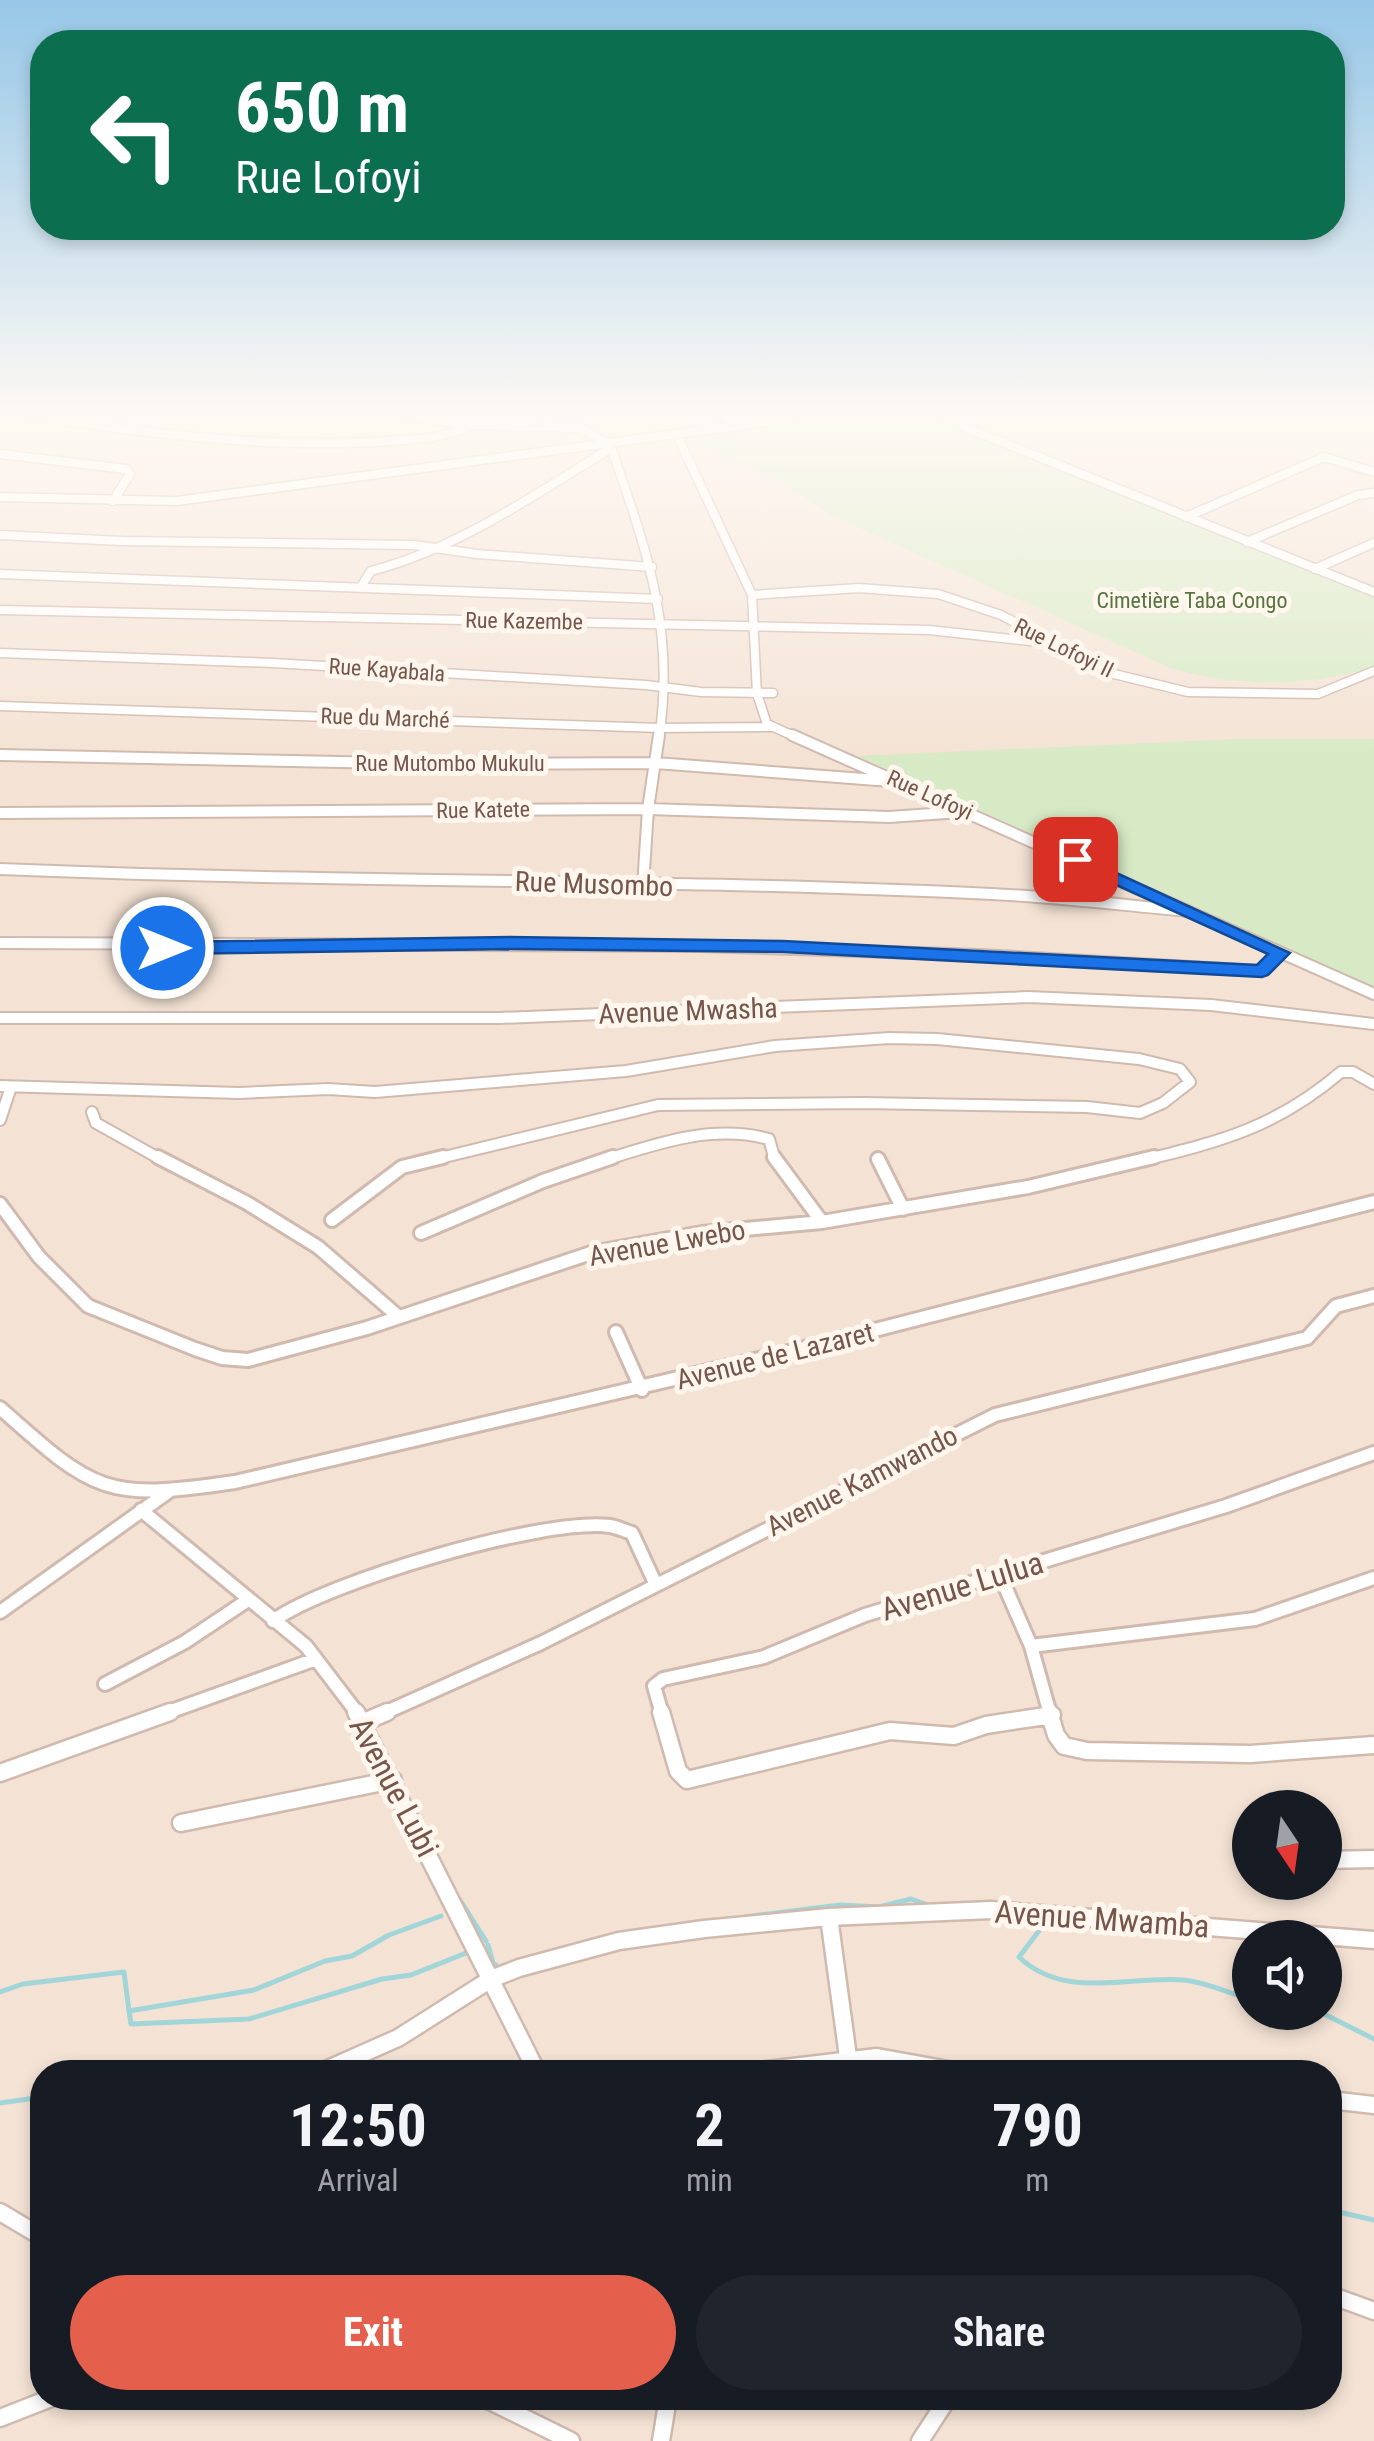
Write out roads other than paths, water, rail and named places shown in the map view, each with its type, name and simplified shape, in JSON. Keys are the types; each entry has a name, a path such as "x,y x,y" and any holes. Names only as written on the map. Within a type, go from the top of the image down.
{"street":[{"path":"362,585 371,571 475,529"},
{"path":"639,529 652,567 662,622 663,689 643,886"},
{"path":"721,529 752,595 757,694 762,717 771,727"},
{"path":"1215,529 1374,592"},
{"path":"1247,542 1278,529"},
{"path":"0,535 434,546 465,553 652,567"},
{"path":"1315,569 1374,542"},
{"path":"0,574 658,599"},
{"name":"Rue Lofoyi II","path":"752,595 850,589 924,591 983,607 1048,643 1121,676 1162,686 1232,694 1328,692 1374,671"},
{"name":"Rue Kazembe","path":"0,610 930,630 1048,643"},
{"name":"Rue Kayabala","path":"0,653 300,665 773,693"},
{"name":"Rue du Marché","path":"0,706 661,728 771,727"},
{"name":"Rue Lofoyi","path":"771,727 1374,994"},
{"name":"Rue Mutombo Mukulu","path":"0,755 438,764 656,763 899,782"},
{"name":"Rue Katete","path":"0,812 648,808 815,816 966,812"},
{"name":"Rue Musombo","path":"0,869 184,878 442,879 994,894 1188,911"},
{"path":"0,943 133,948 510,943 765,946 1262,971 1281,953"},
{"name":"Avenue Mwasha","path":"0,1018 499,1018 712,1006 763,1008 1028,997 1211,1005 1374,1024"},
{"path":"0,1120 6,1086 239,1093 328,1089 375,1092 626,1071 838,1039 936,1039 1139,1059 1180,1069 1190,1082 1164,1104 1140,1113 1088,1108 862,1103 658,1105 402,1167 332,1220"},
{"name":"Avenue Lwebo","path":"0,1204 39,1257 88,1306 120,1322 222,1358 258,1359 590,1254 702,1233 822,1222 1096,1174 1260,1128 1307,1101 1345,1070 1374,1084"},
{"path":"92,1112 96,1123 124,1140 247,1203 318,1248 399,1317"},
{"path":"421,1233 474,1207 642,1148 750,1130 766,1136 776,1165 804,1194 822,1222"},
{"path":"878,1159 903,1208"},
{"name":"Avenue de Lazaret","path":"0,1408 91,1482 114,1489 172,1489 231,1482 642,1390 1374,1202"},
{"name":"Avenue Kamwando","path":"364,1722 541,1643 995,1415 1308,1338 1336,1306 1374,1296"},
{"path":"616,1332 642,1390"},
{"name":"Avenue Lulua","path":"1052,1715 986,1726 954,1736 899,1730 878,1733 686,1780 678,1771 655,1683 764,1656 865,1615 1226,1506 1374,1453"},
{"path":"0,1612 172,1489"},
{"name":"Avenue Lubi","path":"141,1510 316,1659 364,1722 531,2060"},
{"path":"273,1620 320,1595 503,1538 596,1526 619,1525 628,1529 656,1585"},
{"path":"1000,1575 1030,1646 1056,1734 1064,1746 1242,1755 1315,1753 1374,1745"},
{"path":"1030,1646 1255,1620 1374,1578"},
{"path":"106,1684 184,1642 248,1600"},
{"path":"0,1773 316,1659"},
{"path":"181,1823 393,1780"},
{"path":"1342,1860 1374,1859"},
{"name":"Avenue Mwamba","path":"348,2060 398,2038 491,1979 551,1957 619,1940 829,1917 991,1910 1374,1940"},
{"path":"829,1917 848,2057"},
{"path":"828,2060 898,2060"},
{"path":"1342,2101 1374,2105"},
{"path":"0,2212 30,2229"},
{"path":"1342,2300 1374,2311"},
{"path":"0,2418 30,2406"},
{"path":"507,2410 561,2438"},
{"path":"661,2441 666,2410"},
{"path":"920,2441 940,2410"}],"waterway":[{"path":"745,1917 840,1905 879,1907 911,1899 928,1905"},
{"path":"460,1900 486,1941"},
{"path":"129,2011 254,1990 325,1961 352,1956 389,1935 441,1916"},
{"path":"1048,1919 1019,1957 1056,1978 1097,1983 1183,1980 1232,1993"},
{"path":"488,1945 493,1963 501,1969"},
{"path":"129,2011 131,2024 249,2019 382,1979 411,1975 466,1953"},
{"path":"0,1992 23,1984 124,1972 129,2011"},
{"path":"1342,2023 1374,2039"},
{"path":"0,2103 30,2099"},
{"path":"1342,2213 1374,2220"}],"park label":[{"name":"Cimetière Taba Congo","path":"1192,600"}]}
